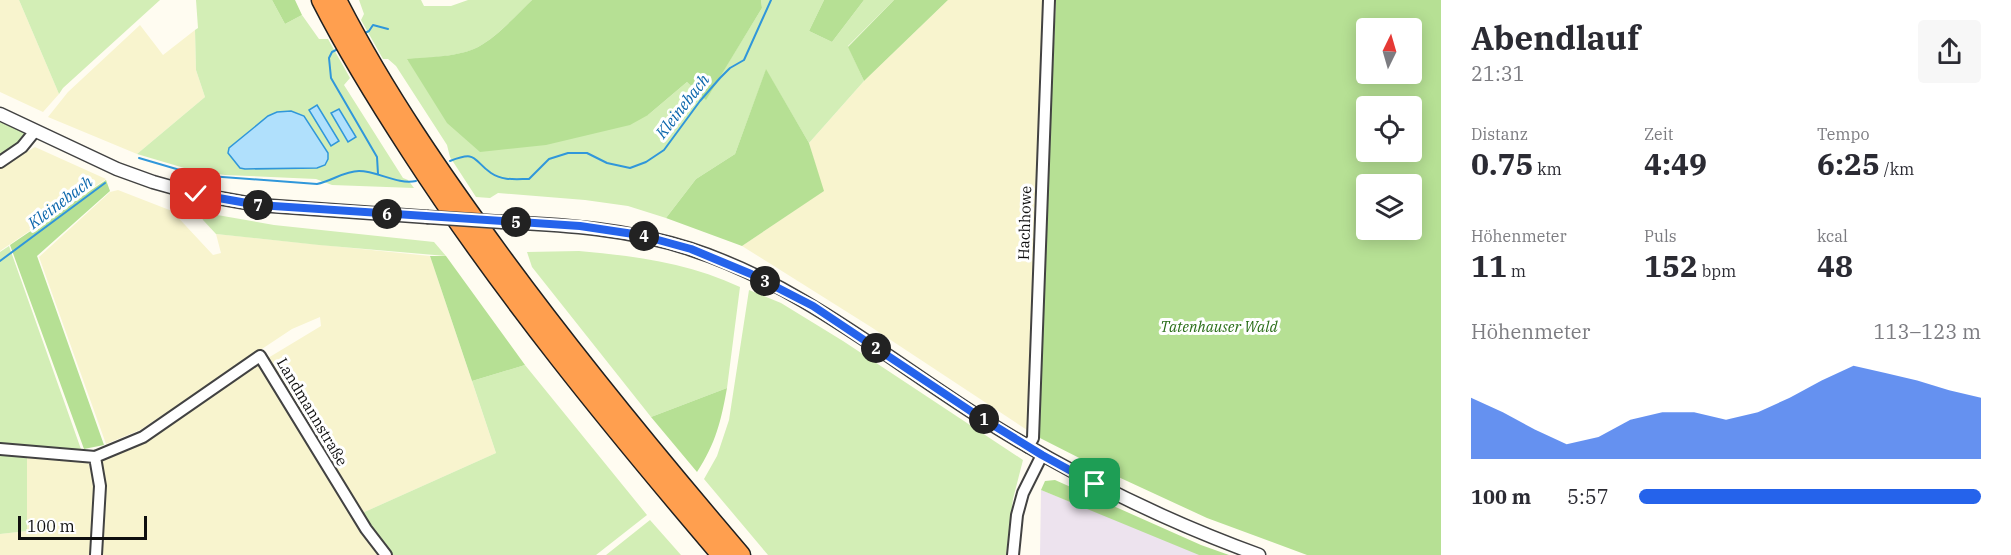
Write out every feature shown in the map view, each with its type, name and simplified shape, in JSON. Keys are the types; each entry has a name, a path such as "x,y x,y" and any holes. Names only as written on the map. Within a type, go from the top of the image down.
{"highway":[{"path":"321,0 343,27 445,205 507,292 722,555"},
{"path":"337,0 343,27"},
{"path":"367,69 413,130 520,283 632,425 741,555"}],"street":[{"name":"Hachhowe","path":"1028,447 1033,438 1049,0"},
{"path":"0,114 117,170 196,194 258,205 580,226 640,235 691,249 751,274 813,306 975,414 1095,484 1202,533 1259,555"},
{"path":"0,162 22,147 35,131"},
{"name":"Landmannstraße","path":"0,449 95,457 143,437 260,356 366,529 386,555"},
{"path":"1013,555 1017,515 1023,493 1042,455"},
{"path":"95,457 100,486 96,555"}],"shaded area":[{"path":"0,0 19,0 59,94 43,112 0,92"},
{"path":"948,0 1043,0 1030,432 871,327 742,246 823,191 809,143 864,81"},
{"path":"140,25 163,55 195,30 196,70 205,97 137,154 48,117 68,92"},
{"path":"35,147 106,179 0,251 0,168"},
{"path":"118,190 172,211 213,255 221,253 216,234 430,256 496,453 360,514 268,358 321,326 320,317 292,329 140,430 106,444 39,257 110,192"},
{"path":"260,364 358,529 380,555 98,555 99,460 145,441"},
{"path":"27,457 88,462 95,483 92,555 0,555 0,534 27,531"},
{"path":"1041,490 1198,553 1199,555 1040,555"}],"green space":[{"path":"19,0 160,0 59,94"},
{"path":"196,0 272,0 285,24 302,15 319,39 328,39 350,78 344,85 403,178 408,180 414,188 332,185 316,179 225,175 191,170 137,154 205,97 196,70 195,30 198,28"},
{"path":"272,0 295,0 302,15 285,24"},
{"path":"359,0 421,0 424,6 451,6 468,0 532,0 499,32 478,47 453,55 407,60 648,115 687,82 706,99 762,8 761,0 824,0 809,31 832,42 864,0 894,0 848,46 864,81 809,143 766,70 735,154 696,179 666,218 628,206 585,200 498,193 490,198 476,197 450,157 447,145 396,66 388,59 383,59 361,20 364,14"},
{"path":"532,0 761,0 762,8 706,100 687,82 648,115 630,125 546,145 480,152 447,123 407,59 453,55 478,47 499,32"},
{"path":"824,0 864,0 832,42 809,31"},
{"path":"894,0 948,0 864,81 848,47"},
{"name":"Tatenhauser Wald","path":"1056,0 1441,0 1441,555 1307,555 1207,518 1036,436"},
{"path":"766,69 809,143 824,191 742,246 666,218 696,179 735,154"},
{"path":"0,122 24,132 24,142 0,157"},
{"path":"106,180 110,191 37,256 104,445 84,449 10,245"},
{"path":"200,212 274,225 434,242 446,256 216,234 203,220"},
{"path":"9,246 82,452 0,445 0,252"},
{"path":"579,251 621,255 681,266 740,287 727,388 651,417 532,267 527,252"},
{"path":"430,256 446,256 525,365 472,381"},
{"path":"749,290 781,303 843,341 1023,460 1013,499 1006,555 768,555 704,479 717,456 729,420"},
{"path":"525,365 647,515 596,555 391,555 360,514 496,453 472,381"},
{"path":"727,388 717,432 697,472 651,417"},
{"path":"0,453 27,457 27,531 0,534"},
{"path":"1055,480 1201,545 1229,555 1199,555 1041,490 1045,481"},
{"path":"650,520 681,555 606,555"}],"water":[{"path":"317,105 339,141 331,146 309,110"},
{"path":"339,109 356,137 348,142 331,113"},
{"path":"291,111 304,116 328,153 325,165 317,168 240,168 228,153 229,148 268,116 277,112"}],"waterway":[{"name":"Kleinebach","path":"450,161 466,156 474,158 496,176 514,179 529,179 549,159 568,153 587,153 607,163 630,168 646,162 664,150 720,78 730,68 744,60 771,0"},
{"path":"363,34 373,25 388,29"},
{"path":"340,48 332,52 329,58 331,78 377,157 378,174"},
{"name":"Kleinebach","path":"139,158 190,173"},
{"name":"Kleinebach","path":"209,176 317,184 359,171 395,180 416,181"},
{"name":"Kleinebach","path":"0,261 105,183"}],"route":[{"path":"196,194 258,205 580,226 640,235 691,249 751,274 813,306 975,414 1095,484"}]}
